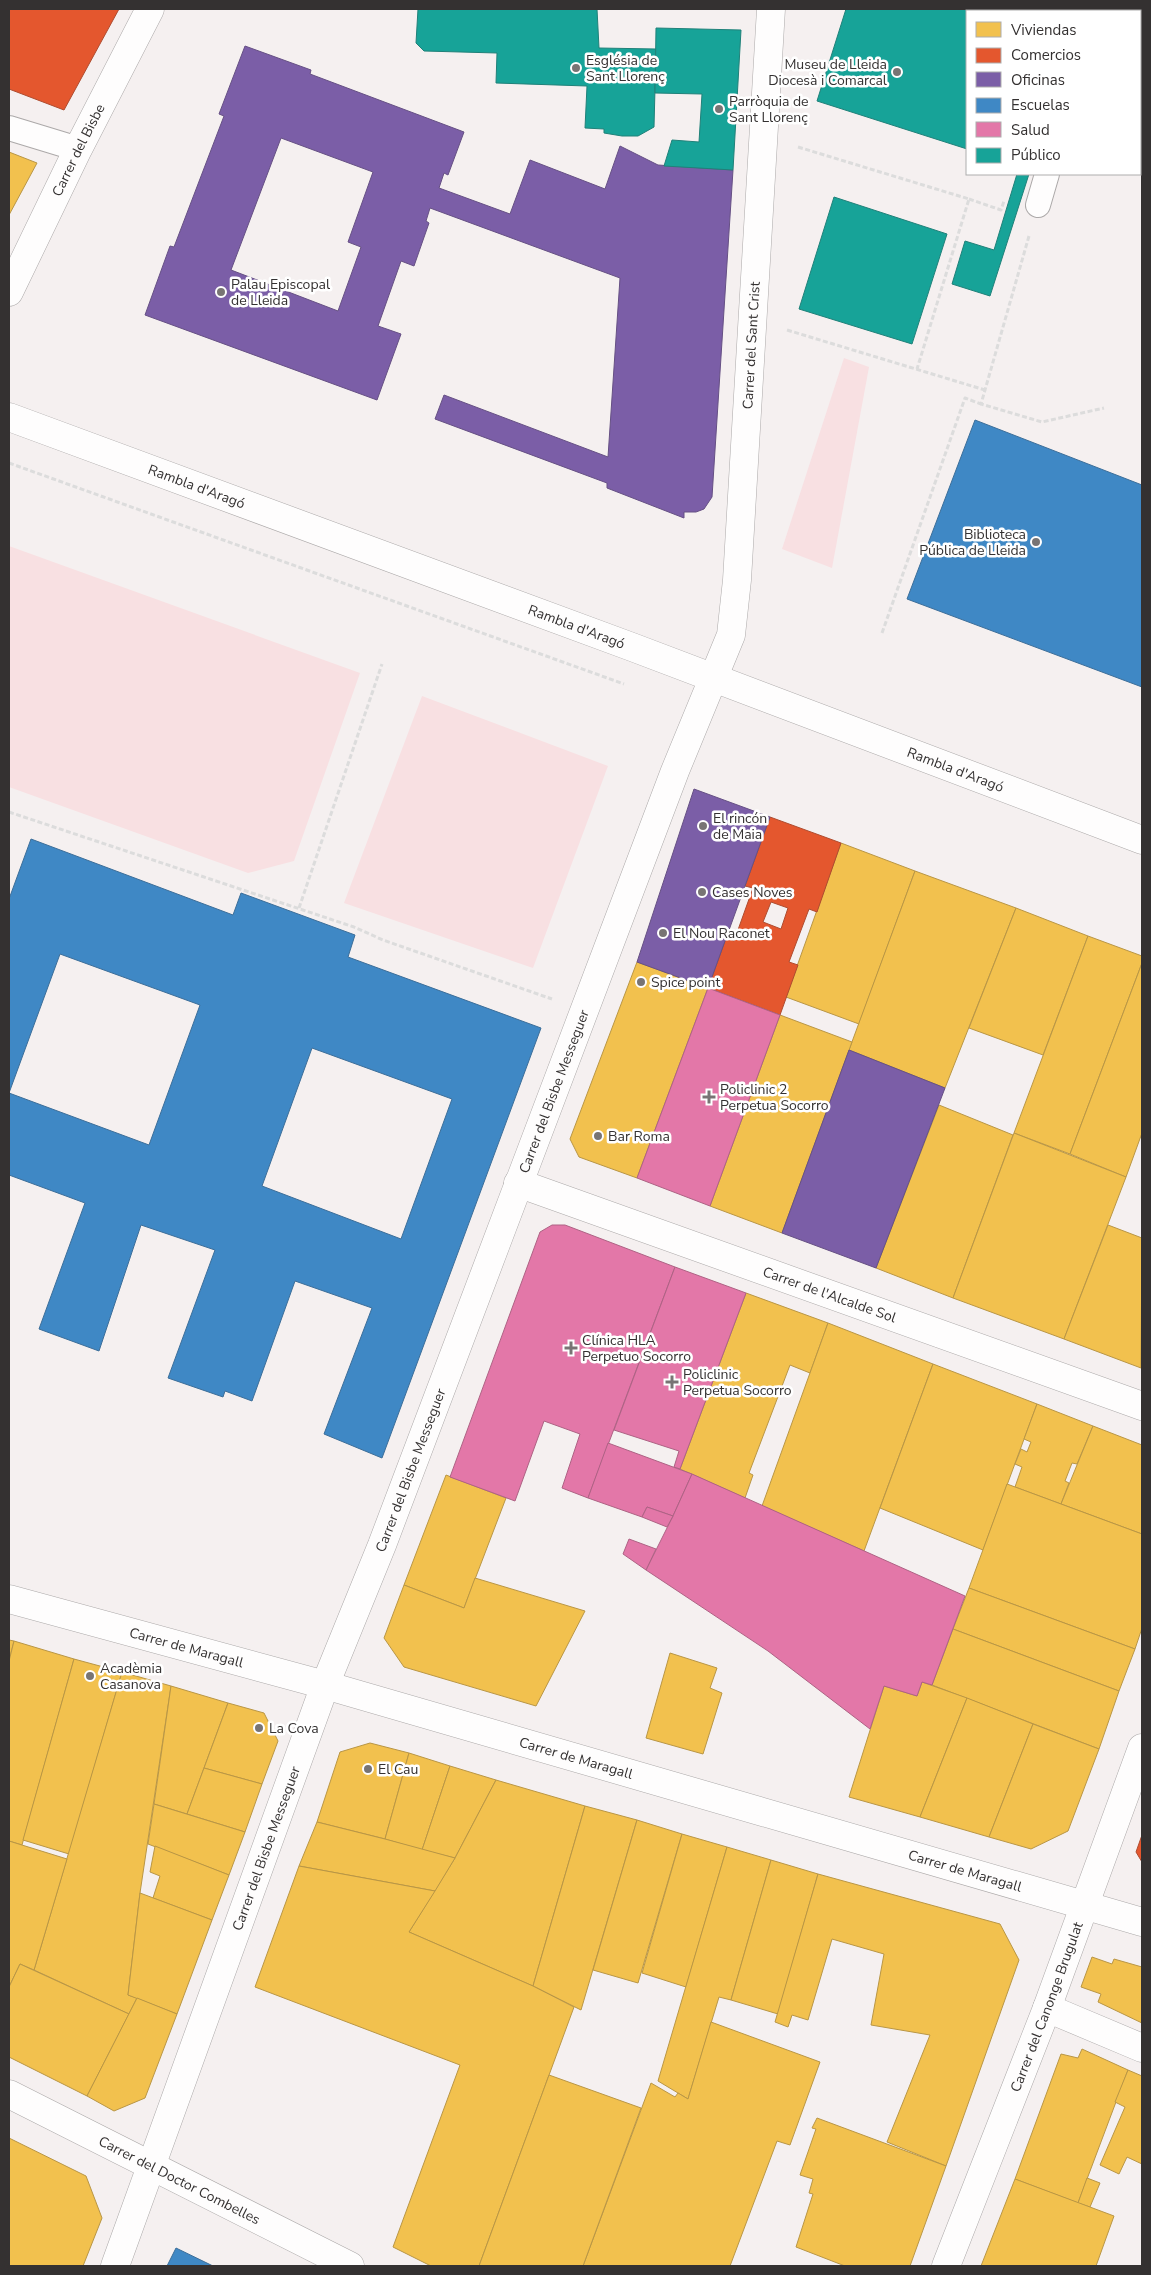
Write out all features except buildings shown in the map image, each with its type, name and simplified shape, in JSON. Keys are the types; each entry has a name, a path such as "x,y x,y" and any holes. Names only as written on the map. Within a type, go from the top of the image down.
{"street":[{"name":"Carrer del Bisbe","path":"9,292 78,149 150,9"},
{"name":"Carrer del Sant Crist","path":"714,679 731,635 735,606 771,9"},
{"name":"Rambla d'Aragó","path":"9,417 1142,840"},
{"name":"Carrer del Bisbe Messeguer","path":"115,2266 325,1685 382,1545 699,710 714,679"},
{"name":"Carrer de l'Alcalde Sol","path":"518,1183 1142,1406"},
{"name":"Carrer de Maragall","path":"9,1599 325,1685 1142,1922"},
{"name":"Carrer del Canonge Brugulat","path":"946,2266 1047,2008 1142,1748"},
{"path":"1047,2008 1142,2048"},
{"name":"Carrer del Doctor Combelles","path":"9,2094 350,2266"}],"lane":[{"path":"9,128 78,149"},
{"path":"1038,205 1047,175"}],"path":[{"path":"763,137 1001,210 1007,192"},
{"path":"917,369 970,199"},
{"path":"981,404 1038,205"},
{"path":"753,319 985,390"},
{"path":"882,633 965,398 1042,422 1104,408"},
{"path":"9,463 626,684"},
{"path":"299,908 382,664"},
{"path":"9,812 299,908 558,1001"}],"shaded area":[{"path":"844,358 869,367 832,568 782,549"},
{"path":"9,546 360,673 294,861 248,873 9,787"},
{"path":"422,696 608,766 533,968 344,903"}],"place":[{"name":"Església de Sant Llorenç","path":"576,68"},
{"name":"Museu de Lleida Diocesà i Comarcal","path":"897,72"},
{"name":"Parròquia de Sant Llorenç","path":"719,109"},
{"name":"Palau Episcopal de Lleida","path":"221,292"},
{"name":"Biblioteca Pública de Lleida","path":"1036,542"},
{"name":"El rincón de Maia","path":"703,826"},
{"name":"Cases Noves","path":"702,892"},
{"name":"El Nou Raconet","path":"663,933"},
{"name":"Spice point","path":"641,982"},
{"name":"Policlinic 2 Perpetua Socorro","path":"709,1097"},
{"name":"Bar Roma","path":"598,1136"},
{"name":"Clínica HLA Perpetuo Socorro","path":"571,1348"},
{"name":"Policlinic Perpetua Socorro","path":"672,1382"},
{"name":"Acadèmia Casanova","path":"90,1676"},
{"name":"La Cova","path":"259,1728"},
{"name":"El Cau","path":"368,1769"}]}
